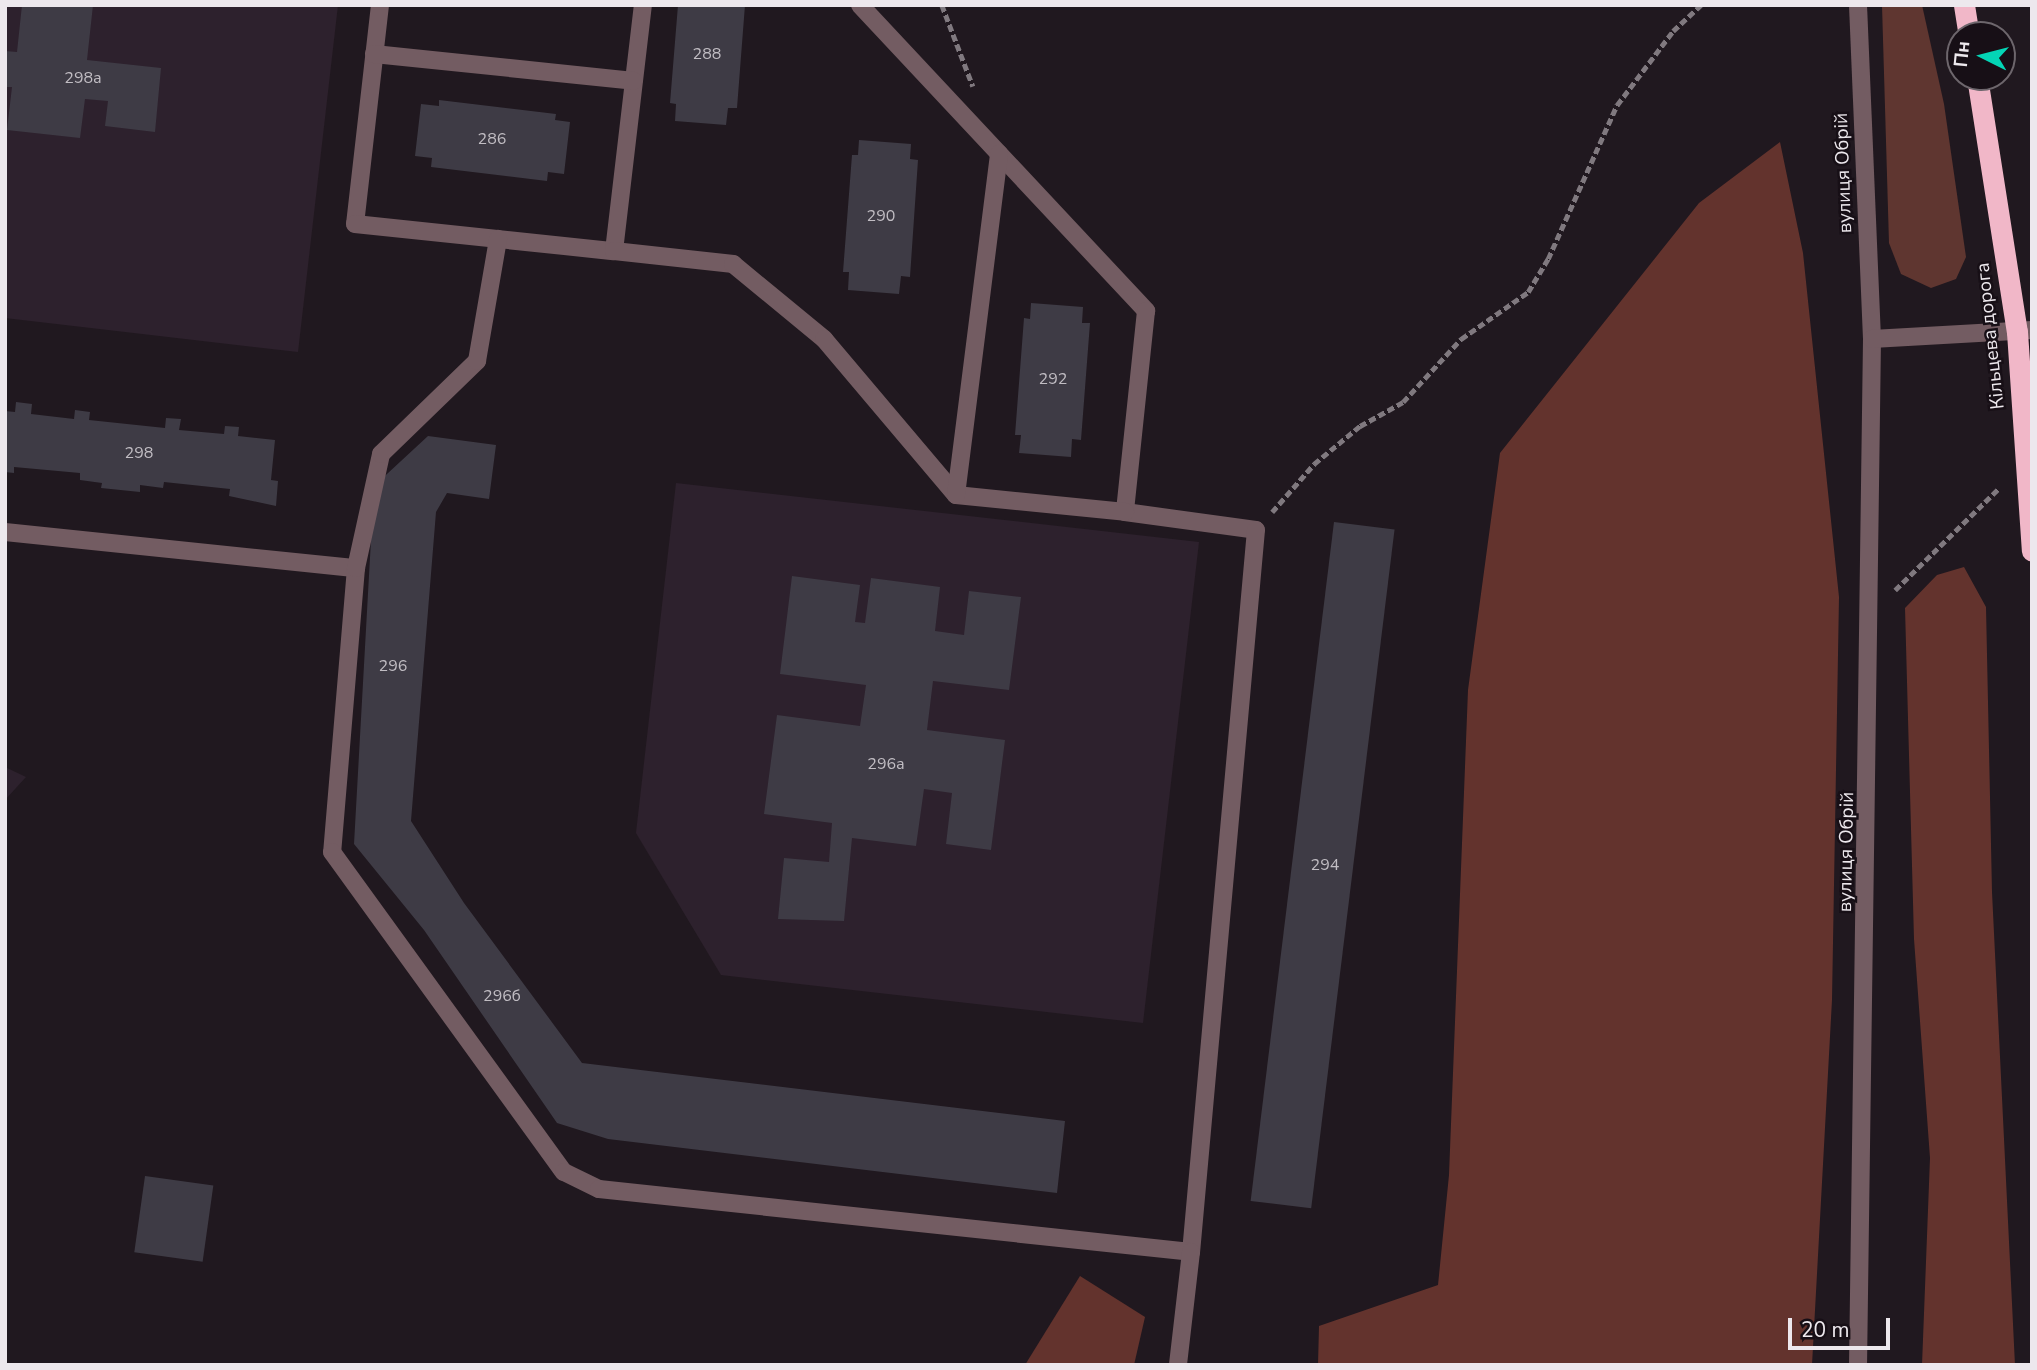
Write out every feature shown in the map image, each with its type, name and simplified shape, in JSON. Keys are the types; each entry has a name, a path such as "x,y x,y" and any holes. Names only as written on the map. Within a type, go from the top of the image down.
{"highway":[{"name":"Кільцева дорога","path":"1980,91 2024,331 2026,458 2032,550"}],"street":[{"path":"380,5 355,224 733,264 824,339 956,495 1125,512 1256,530 1191,1252 1178,1365"},
{"path":"614,251 643,5"},
{"path":"860,5 1146,311 1125,512"},
{"name":"вулиця Обрій","path":"1858,5 1872,339 1858,1365"},
{"path":"374,54 634,81"},
{"path":"956,495 999,154"},
{"path":"498,239 477,361 381,454 356,568 332,852 564,1172 599,1189 1191,1252"},
{"path":"1872,339 2024,331"},
{"path":"5,532 356,568"}],"path":[{"path":"942,5 975,92"},
{"path":"1256,530 1314,464 1360,426 1403,402 1461,339 1528,292 1548,259 1617,105 1673,31 1701,5"},
{"path":"1893,592 2026,458"}],"shaded area":[{"path":"5,5 338,5 298,352 5,318"},
{"path":"1882,5 1922,5 1944,104 1966,257 1956,279 1931,288 1901,274 1889,243"},
{"path":"1780,142 1803,253 1839,597 1832,1000 1812,1365 1318,1365 1319,1326 1438,1285 1449,1175 1468,690 1500,453 1699,203"},
{"path":"676,483 1199,542 1143,1023 721,975 636,833"},
{"path":"1964,567 1986,607 1992,892 2015,1365 1922,1365 1930,1158 1914,939 1905,608 1937,575"},
{"path":"5,767 26,777 5,800"},
{"path":"1080,1276 1145,1317 1134,1365 1025,1365"}],"building":[{"path":"22,5 93,5 87,60 161,68 155,132 105,126 108,101 85,99 80,138 7,130 12,87 5,87 5,51 17,52"},
{"path":"678,5 745,5 737,108 728,108 726,125 675,121 676,104 670,103"},
{"path":"439,100 556,114 555,120 570,122 564,174 548,172 547,181 431,167 432,158 415,156 421,104 439,106"},
{"path":"859,140 911,144 910,159 918,160 910,277 901,276 899,294 848,290 849,272 843,272 852,155 858,155"},
{"path":"1031,303 1083,307 1082,323 1090,323 1081,440 1072,439 1071,457 1019,453 1021,435 1015,435 1024,318 1030,319"},
{"path":"16,402 32,404 31,414 74,419 75,410 90,412 89,420 165,428 166,418 181,419 179,430 224,434 225,426 239,427 238,436 275,440 271,480 278,481 276,506 229,496 230,489 164,482 163,488 140,485 140,492 101,488 102,483 80,480 80,473 14,467 14,473 5,472 5,411 15,412"},
{"path":"428,436 496,445 489,499 447,493 436,512 411,821 464,903 582,1063 1065,1121 1057,1193 608,1139 557,1123 424,930 354,844 374,486"},
{"path":"1334,522 1395,529 1311,1208 1251,1201"},
{"path":"792,576 860,585 855,622 865,623 871,578 940,587 935,631 964,635 969,591 1021,597 1009,690 933,681 927,730 1005,740 991,850 946,844 952,793 924,789 916,846 852,838 844,921 778,919 784,858 829,862 832,823 764,814 777,715 860,726 866,685 780,674"},
{"path":"145,1176 213,1186 203,1262 134,1252"}]}
